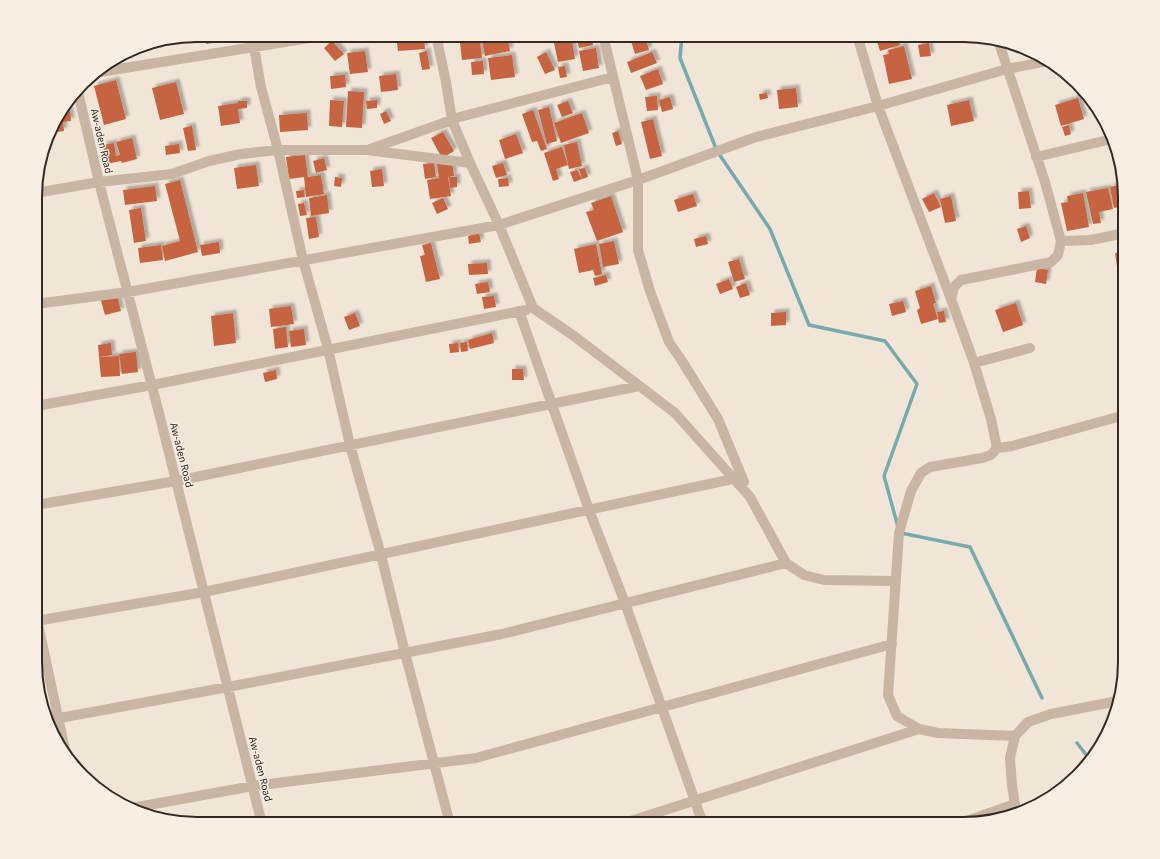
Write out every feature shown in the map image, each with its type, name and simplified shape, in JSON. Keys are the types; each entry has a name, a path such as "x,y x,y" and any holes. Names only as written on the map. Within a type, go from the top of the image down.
{"street":[{"path":"252,42 261,87 278,150 302,260 328,349 350,445 381,554 405,653 448,817"},
{"path":"107,71 288,42"},
{"path":"437,42 452,120 534,308 574,336 675,413 738,478 786,563 804,575 824,580 896,581"},
{"path":"605,42 638,180 638,250 650,291 669,342 718,418 738,478"},
{"path":"859,42 878,106 974,363 991,419 997,448"},
{"path":"951,299 954,288 961,280 1051,262 1058,255 1062,241 1045,182 1000,46"},
{"path":"42,303 128,292 499,225 638,180 756,137 878,106 1007,69 1039,63"},
{"path":"368,150 456,118 613,77"},
{"name":"Aw-aden Road","path":"79,96 99,182 152,385 260,817"},
{"path":"1036,157 1107,140"},
{"path":"42,192 99,182 172,174 209,161 241,154 278,150 368,150 470,163"},
{"path":"1062,241 1091,240 1118,234"},
{"path":"42,405 152,385 534,308"},
{"path":"519,311 589,510 625,603 701,817"},
{"path":"974,363 1030,348"},
{"path":"42,504 176,481 639,386"},
{"path":"1015,736 938,733 920,729 897,716 888,695 899,533 912,491 921,473 930,467 982,458 991,455 997,448 1012,446 1118,417"},
{"path":"42,618 204,592 738,478"},
{"path":"54,719 228,688 502,634 786,563"},
{"path":"141,806 253,786 476,758 892,644"},
{"path":"42,648 54,719 58,732"},
{"path":"1016,808 1010,758 1015,736 1028,722 1051,714 1113,702"},
{"path":"643,817 920,729"},
{"path":"998,813 1014,809"}],"building":[{"path":"206,42 219,42 206,44"},
{"path":"333,42 344,54 335,61 324,48"},
{"path":"397,42 424,42 425,49 398,51"},
{"path":"480,42 482,58 462,60 460,43"},
{"path":"482,42 508,42 510,51 485,56"},
{"path":"554,42 572,42 575,59 558,62"},
{"path":"578,42 592,42 593,45 579,48"},
{"path":"631,42 647,42 649,50 635,54"},
{"path":"877,42 899,42 900,45 880,51"},
{"path":"929,43 931,56 920,57 918,45"},
{"path":"904,46 912,79 889,84 883,55 889,54 888,50"},
{"path":"596,48 599,68 583,71 579,51"},
{"path":"365,51 368,72 350,74 347,53"},
{"path":"427,51 430,69 422,70 419,53"},
{"path":"546,52 555,70 545,74 537,57"},
{"path":"652,52 657,63 631,73 627,62"},
{"path":"512,55 515,77 491,80 488,58"},
{"path":"483,61 484,74 472,75 471,62"},
{"path":"565,66 567,77 560,78 558,67"},
{"path":"658,69 663,84 646,90 640,76"},
{"path":"396,74 398,90 381,92 379,76"},
{"path":"345,75 346,87 331,89 330,76"},
{"path":"116,80 126,119 104,125 94,86"},
{"path":"176,82 184,114 160,120 152,88"},
{"path":"796,88 798,107 779,109 777,90"},
{"path":"348,91 364,92 362,128 346,127"},
{"path":"767,93 768,98 760,100 759,94"},
{"path":"657,96 658,110 647,111 645,97"},
{"path":"670,97 673,109 662,112 659,100"},
{"path":"1078,98 1084,119 1061,126 1055,105"},
{"path":"330,100 344,101 342,127 329,126"},
{"path":"377,100 377,108 367,109 366,101"},
{"path":"969,100 974,121 951,126 947,105"},
{"path":"238,101 247,101 247,108 238,109 240,123 221,126 218,106 238,103"},
{"path":"568,101 573,113 562,117 557,105"},
{"path":"549,107 557,141 547,144 538,110"},
{"path":"533,110 547,149 541,151 537,141 532,142 522,114"},
{"path":"68,111 70,111 71,121 63,122 64,131 56,132 58,128"},
{"path":"386,111 391,121 384,124 380,114"},
{"path":"307,113 308,130 280,132 279,115"},
{"path":"582,113 589,133 561,143 554,123"},
{"path":"653,119 662,156 650,159 641,122"},
{"path":"1069,125 1071,134 1065,136 1062,127"},
{"path":"192,126 196,150 188,151 183,128"},
{"path":"618,131 622,144 616,146 612,133"},
{"path":"443,132 454,151 442,158 431,138"},
{"path":"516,134 523,153 505,159 499,140"},
{"path":"132,138 137,159 122,163 121,161 107,164 103,145 114,143 116,156 120,155 116,142"},
{"path":"577,142 582,166 569,169 564,145"},
{"path":"179,144 180,153 166,155 165,146"},
{"path":"562,147 568,165 556,169 559,179 553,181 544,153"},
{"path":"305,155 308,177 321,175 324,194 306,197 304,177 289,179 286,157"},
{"path":"324,158 327,170 316,173 313,161"},
{"path":"452,162 454,176 448,177 451,196 430,199 427,180 439,178 437,164"},
{"path":"434,163 436,177 425,179 423,164"},
{"path":"503,163 507,175 496,178 492,166"},
{"path":"256,165 259,186 237,189 234,168"},
{"path":"585,168 588,177 582,179 579,169"},
{"path":"382,169 384,186 372,187 370,171"},
{"path":"577,170 582,179 574,182 570,172"},
{"path":"335,177 342,178 341,187 334,186"},
{"path":"449,177 457,177 457,187 450,188"},
{"path":"508,178 509,186 499,187 498,179"},
{"path":"180,180 198,252 165,261 162,246 180,241 165,184"},
{"path":"1118,185 1118,207 1114,208 1110,187"},
{"path":"155,186 157,201 125,205 123,190"},
{"path":"1108,188 1113,209 1099,212 1101,223 1093,224 1086,192"},
{"path":"304,190 305,197 297,198 296,191"},
{"path":"1029,191 1031,208 1019,209 1018,192"},
{"path":"934,193 941,207 929,212 922,199"},
{"path":"1083,193 1089,227 1067,231 1061,203 1068,202 1067,196"},
{"path":"693,194 697,206 678,212 674,200"},
{"path":"327,195 329,213 311,216 309,198"},
{"path":"611,196 623,232 597,241 586,212 594,210 591,203"},
{"path":"951,196 956,221 945,223 940,199"},
{"path":"443,198 448,209 437,214 432,203"},
{"path":"304,203 307,215 300,216 298,204"},
{"path":"141,208 146,241 134,243 129,210"},
{"path":"316,217 319,237 309,239 306,218"},
{"path":"1026,226 1030,238 1021,242 1017,229"},
{"path":"479,233 481,242 469,244 468,236"},
{"path":"706,236 708,244 696,247 694,239"},
{"path":"614,241 619,264 603,267 599,244"},
{"path":"219,242 220,253 202,256 200,245"},
{"path":"431,243 440,279 426,282 420,256 425,255 422,245"},
{"path":"596,244 602,274 595,276 593,270 579,273 574,249"},
{"path":"161,245 163,260 140,263 138,248"},
{"path":"1115,253 1118,253 1118,266 1117,266"},
{"path":"739,259 745,279 734,282 728,262"},
{"path":"487,263 488,274 469,275 468,264"},
{"path":"1037,268 1048,270 1046,284 1035,282"},
{"path":"606,275 608,282 595,286 593,278"},
{"path":"729,279 733,289 720,294 716,284"},
{"path":"488,282 490,292 477,294 475,284"},
{"path":"746,283 750,295 740,298 736,287"},
{"path":"931,286 936,303 933,304 938,319 921,324 917,310 920,308 915,291"},
{"path":"116,292 121,311 105,315 100,297"},
{"path":"494,296 496,307 484,309 482,297"},
{"path":"903,301 906,312 892,316 889,304"},
{"path":"1016,303 1023,325 1003,332 995,310"},
{"path":"291,306 294,324 271,327 269,309"},
{"path":"944,311 946,322 939,323 937,312"},
{"path":"786,312 786,325 771,326 771,313"},
{"path":"233,313 236,343 214,346 211,316"},
{"path":"355,313 360,326 349,330 344,317"},
{"path":"286,327 288,347 275,349 273,329"},
{"path":"304,329 306,345 291,347 289,331"},
{"path":"492,333 494,343 470,349 468,340"},
{"path":"467,342 468,351 461,352 460,343"},
{"path":"111,343 112,355 99,357 98,345"},
{"path":"458,343 459,352 450,353 449,344"},
{"path":"136,352 138,372 122,374 119,354"},
{"path":"119,356 120,376 101,377 99,357"},
{"path":"512,369 523,369 524,380 512,380"},
{"path":"276,370 277,379 265,382 263,373"}],"waterway":[{"path":"681,42 680,58 717,151 770,229 809,325 885,341 917,384 884,476 898,527"},
{"path":"901,533 970,547 1042,698"},
{"path":"1077,743 1087,755"}]}
